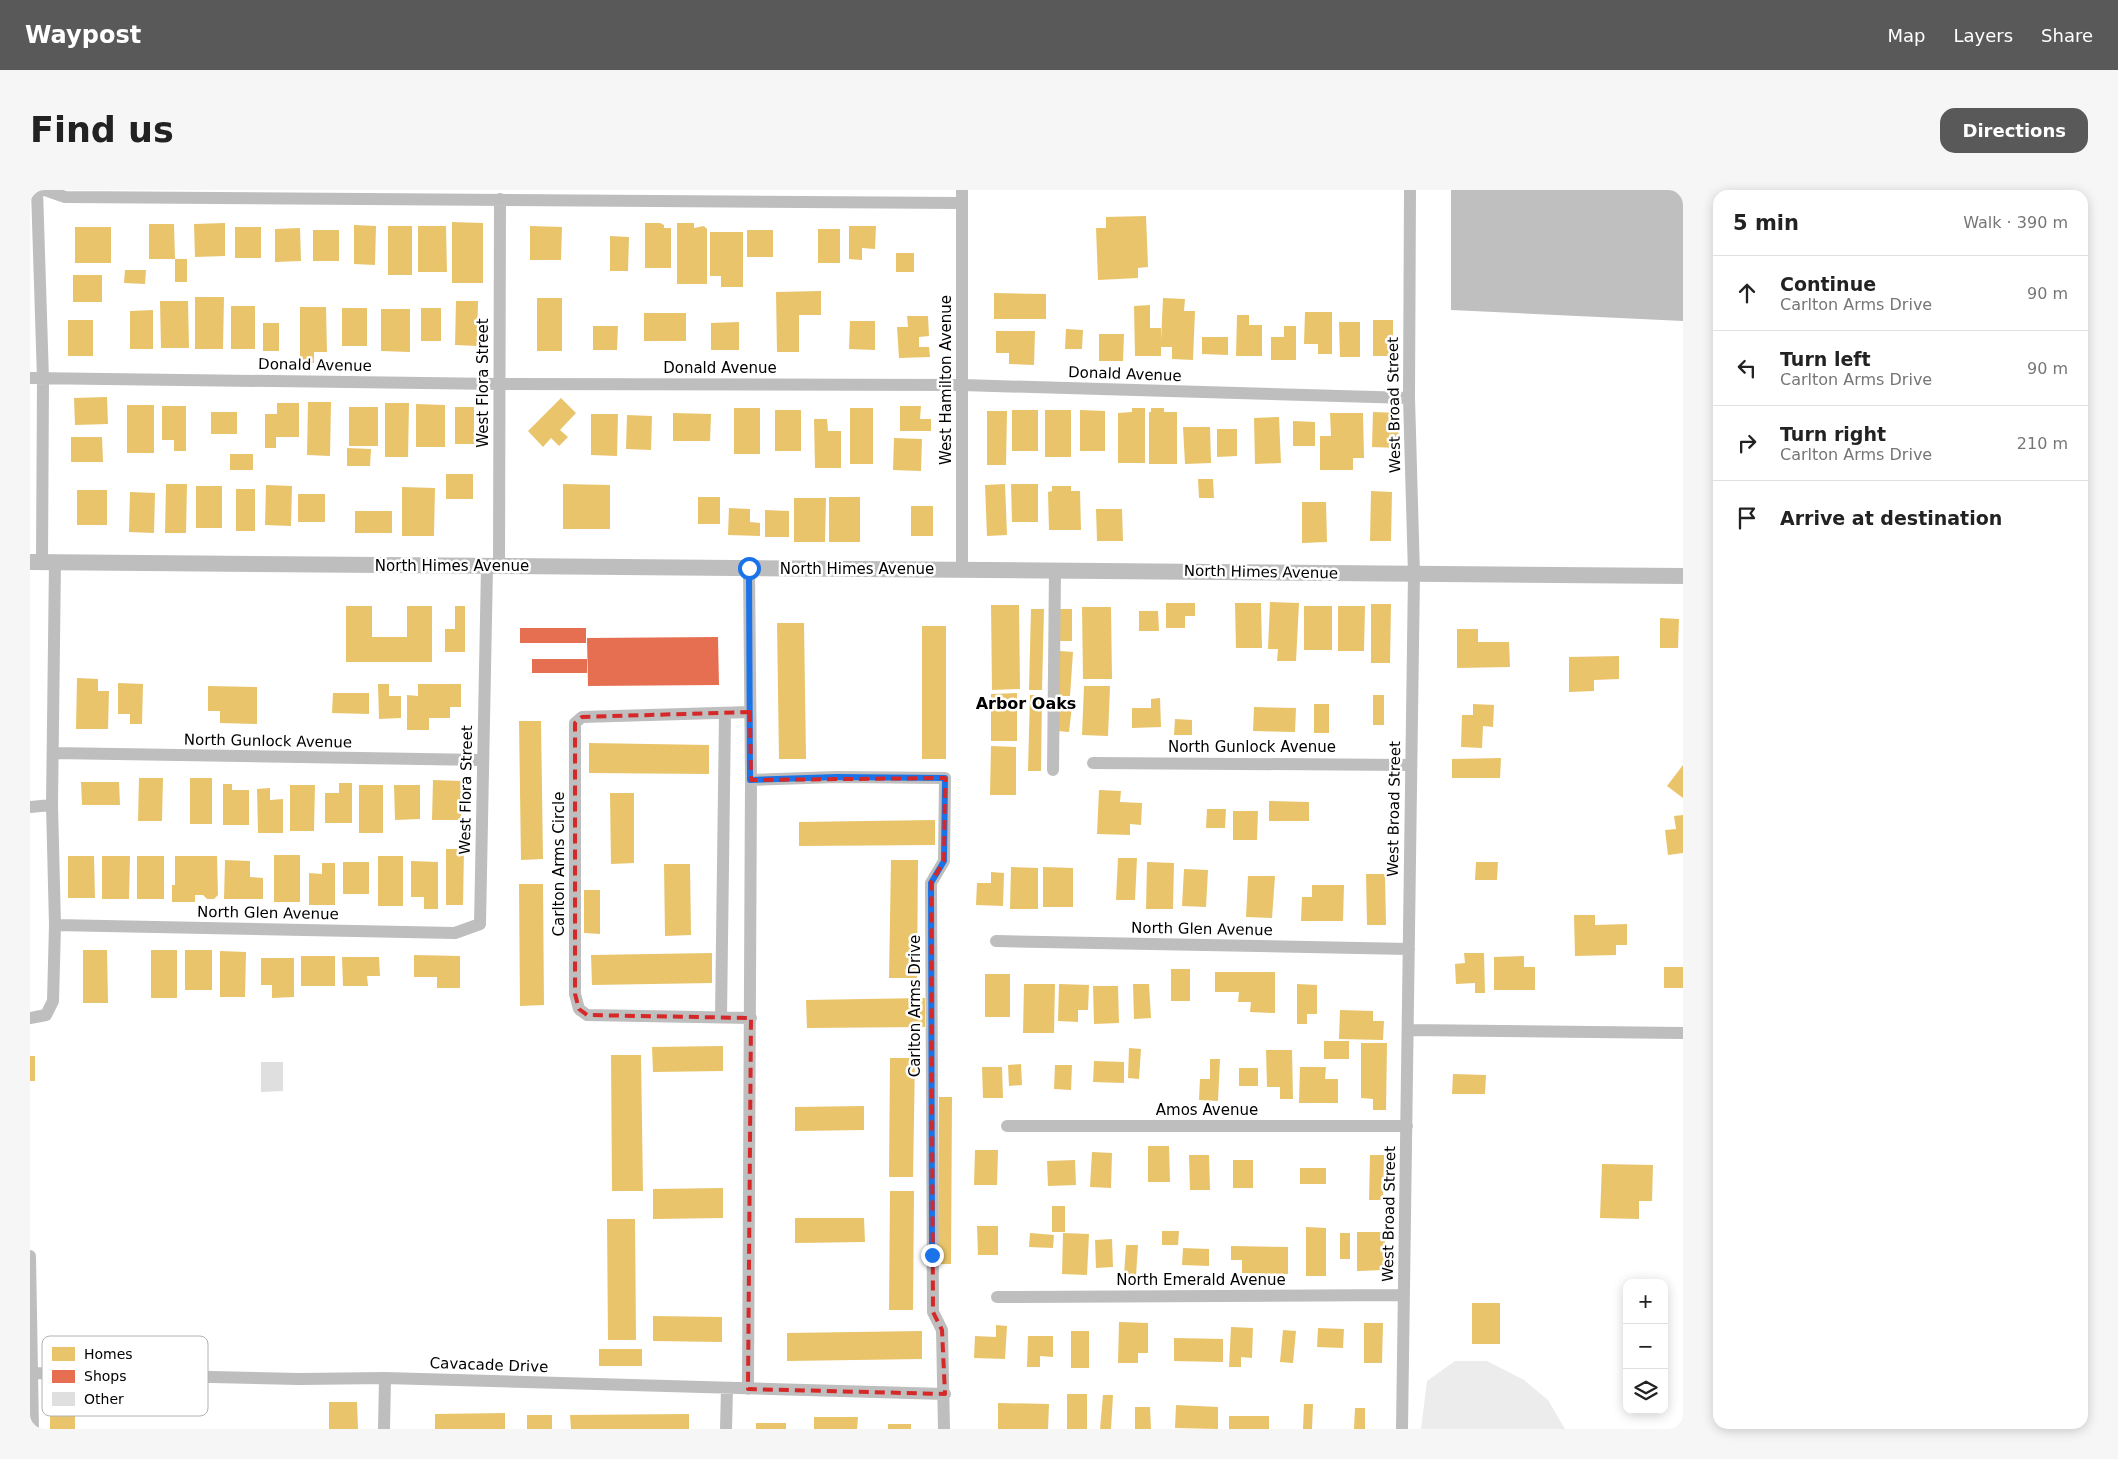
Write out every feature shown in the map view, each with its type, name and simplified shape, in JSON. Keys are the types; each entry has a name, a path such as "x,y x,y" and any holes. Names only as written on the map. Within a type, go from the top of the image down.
{"street":[{"path":"30,1018 46,1015 53,1001 55,925 52,805 54,753 42,562 36,378 37,190"},
{"path":"45,190 65,197 500,199 962,196"},
{"name":"West Broad Street","path":"1402,1429 1414,574 1409,398 1410,190"},
{"name":"West Hamilton Avenue","path":"962,196 962,569"},
{"name":"West Flora Street","path":"480,924 482,760 493,567 499,384 500,199"},
{"name":"Donald Avenue","path":"36,378 499,384 962,385 1409,398"},
{"name":"North Himes Avenue","path":"42,562 1683,576"},
{"path":"748,1389 750,1018 749,568"},
{"path":"1053,770 1055,570"},
{"name":"Carlton Arms Circle","path":"750,712 582,717 575,723 575,994 579,1009 587,1015 750,1018"},
{"path":"721,1017 725,713"},
{"name":"North Gunlock Avenue","path":"54,753 482,760"},
{"name":"North Gunlock Avenue","path":"1093,763 1411,765"},
{"name":"Carlton Arms Drive","path":"750,780 837,777 945,778 944,861 931,883 933,1312 942,1330 945,1394 944,1429"},
{"path":"30,807 52,805"},
{"name":"North Glen Avenue","path":"55,925 455,933 480,924"},
{"name":"North Glen Avenue","path":"996,942 1409,949"},
{"path":"1409,1030 1683,1033"},
{"name":"Amos Avenue","path":"1007,1126 1407,1126"},
{"path":"30,1256 34,1429"},
{"name":"North Emerald Avenue","path":"997,1297 1404,1295"},
{"name":"Cavacade Drive","path":"32,1373 42,1373"},
{"name":"Cavacade Drive","path":"208,1377 298,1379 385,1378 945,1394"},
{"path":"384,1429 385,1378"},
{"path":"726,1429 727,1388"}],"highlighted area":[{"path":"750,712 751,780 945,778 944,861 931,883 933,1312 942,1330 945,1394 748,1389 751,1018 587,1015 579,1009 575,994 575,723 582,717"}],"shaded area":[{"path":"1451,190 1683,190 1683,321 1451,310"},
{"path":"1455,1361 1487,1361 1524,1380 1548,1400 1565,1429 1421,1429 1427,1381"}],"building: Homes":[{"path":"1146,216 1148,267 1138,268 1138,278 1098,280 1096,228 1106,228 1106,217"},
{"path":"452,222 483,223 483,283 452,283"},
{"path":"225,223 225,256 195,257 194,224"},
{"path":"645,223 660,223 664,225 664,228 671,228 671,268 645,268"},
{"path":"677,223 694,223 694,228 704,226 707,229 707,284 677,284"},
{"path":"149,224 174,224 175,259 149,259"},
{"path":"354,225 376,226 375,265 354,264"},
{"path":"388,226 412,226 412,275 388,275"},
{"path":"418,226 446,226 447,272 418,272"},
{"path":"530,226 562,227 561,260 530,260"},
{"path":"849,226 876,226 875,249 862,248 862,260 849,259"},
{"path":"75,227 111,227 111,263 75,263"},
{"path":"235,227 261,227 261,258 235,258"},
{"path":"300,228 301,261 275,262 275,229"},
{"path":"818,229 840,229 840,263 818,263"},
{"path":"313,230 339,230 339,261 313,261"},
{"path":"747,230 773,230 773,257 747,257"},
{"path":"710,232 743,232 743,287 721,287 721,276 710,276"},
{"path":"610,236 629,237 628,271 610,271"},
{"path":"896,253 914,253 914,272 896,272"},
{"path":"175,259 187,259 187,282 175,282"},
{"path":"125,270 146,270 145,284 124,283"},
{"path":"73,275 102,275 102,302 73,302"},
{"path":"821,291 821,315 799,315 799,352 777,352 776,292"},
{"path":"994,293 1046,294 1046,319 994,319"},
{"path":"195,297 224,297 223,349 195,349"},
{"path":"537,298 562,298 562,351 537,351"},
{"path":"1163,298 1185,299 1184,311 1195,311 1193,360 1172,359 1172,347 1161,347 1161,356 1135,356 1134,306 1150,305 1150,328 1161,328 1161,341"},
{"path":"160,301 188,301 189,348 161,348"},
{"path":"456,301 478,301 477,346 455,345"},
{"path":"231,306 255,306 255,349 231,349"},
{"path":"300,307 326,307 327,352 314,352 314,363 300,363"},
{"path":"342,308 367,308 367,346 342,346"},
{"path":"421,308 441,308 441,341 421,341"},
{"path":"381,309 410,309 410,352 381,351"},
{"path":"153,310 153,349 130,349 130,311"},
{"path":"1305,312 1332,312 1332,354 1318,354 1318,344 1304,344"},
{"path":"644,313 686,313 686,341 644,341"},
{"path":"1237,315 1249,315 1249,325 1262,325 1262,356 1236,356"},
{"path":"907,316 928,316 929,336 919,337 919,347 929,347 930,357 899,358 897,327 908,327"},
{"path":"68,320 93,320 93,356 68,356"},
{"path":"1373,320 1393,320 1393,356 1373,356"},
{"path":"850,321 875,321 875,350 849,349"},
{"path":"739,322 739,350 711,350 711,323"},
{"path":"1339,322 1360,322 1360,357 1340,357"},
{"path":"263,323 279,323 279,351 263,351"},
{"path":"593,326 618,326 617,350 593,350"},
{"path":"1284,326 1296,326 1296,360 1271,360 1271,337 1284,337"},
{"path":"1066,329 1083,330 1082,349 1065,349"},
{"path":"996,331 1035,331 1034,365 1009,364 1009,353 996,353"},
{"path":"1099,334 1124,334 1123,361 1099,361"},
{"path":"1202,337 1228,337 1228,355 1202,354"},
{"path":"107,397 108,424 75,425 74,398"},
{"path":"561,398 576,413 560,430 568,437 559,446 551,438 543,447 528,431"},
{"path":"308,402 331,402 330,456 307,455"},
{"path":"277,403 299,403 299,437 276,437 276,448 265,448 265,414 277,414"},
{"path":"385,403 409,403 408,457 385,457"},
{"path":"416,404 445,405 445,447 416,447"},
{"path":"127,405 154,405 154,453 127,453"},
{"path":"162,406 186,406 186,451 174,451 174,440 162,440"},
{"path":"900,406 921,406 920,419 931,419 931,431 900,431"},
{"path":"349,407 378,407 378,446 349,446"},
{"path":"455,407 474,407 474,444 455,444"},
{"path":"734,408 760,408 760,454 734,454"},
{"path":"850,408 873,408 873,464 850,464"},
{"path":"1132,408 1145,408 1145,463 1118,463 1118,413 1132,412"},
{"path":"1151,408 1164,408 1164,412 1177,412 1177,464 1149,464 1149,412 1151,412"},
{"path":"775,410 801,410 801,451 775,451"},
{"path":"1012,410 1038,410 1038,451 1012,451"},
{"path":"1045,410 1071,410 1071,457 1045,457"},
{"path":"1080,410 1105,411 1105,451 1080,451"},
{"path":"987,411 1007,411 1006,465 987,465"},
{"path":"211,412 237,412 237,434 211,434"},
{"path":"1373,412 1399,413 1398,448 1372,447"},
{"path":"673,413 711,414 710,441 673,441"},
{"path":"1330,413 1363,413 1364,458 1353,458 1353,470 1320,470 1320,436 1331,436"},
{"path":"591,414 618,414 617,456 591,455"},
{"path":"627,415 652,416 651,450 626,449"},
{"path":"1279,417 1281,463 1255,464 1254,418"},
{"path":"814,419 827,419 828,431 841,431 841,468 815,468"},
{"path":"1293,421 1315,422 1315,446 1293,446"},
{"path":"1183,427 1210,427 1211,463 1185,464"},
{"path":"1217,429 1237,429 1237,456 1217,457"},
{"path":"71,437 102,437 103,462 71,462"},
{"path":"894,438 922,439 921,471 893,470"},
{"path":"347,448 371,449 370,466 347,466"},
{"path":"230,454 253,454 253,470 230,470"},
{"path":"446,474 473,474 473,499 446,499"},
{"path":"1198,479 1213,479 1214,498 1199,498"},
{"path":"166,484 187,484 186,533 165,533"},
{"path":"563,484 610,485 610,529 563,529"},
{"path":"1005,484 1007,535 987,536 985,485"},
{"path":"1011,484 1038,484 1038,522 1012,522"},
{"path":"266,485 292,486 291,526 265,525"},
{"path":"196,486 222,486 222,528 196,528"},
{"path":"1052,486 1071,486 1071,491 1080,491 1081,530 1049,530 1048,492 1052,491"},
{"path":"402,487 435,488 434,536 402,536"},
{"path":"236,489 255,489 255,531 236,531"},
{"path":"77,490 107,490 107,525 77,525"},
{"path":"1371,491 1392,492 1391,541 1370,541"},
{"path":"130,492 155,493 154,533 129,532"},
{"path":"298,494 325,494 325,522 298,522"},
{"path":"698,497 720,497 720,524 698,524"},
{"path":"829,497 860,497 860,542 829,542"},
{"path":"794,498 826,498 825,542 794,542"},
{"path":"1302,502 1326,502 1327,542 1302,543"},
{"path":"911,506 933,506 933,536 911,536"},
{"path":"729,508 750,509 750,522 760,523 760,536 728,535"},
{"path":"1096,509 1122,509 1123,541 1097,541"},
{"path":"765,510 789,511 789,537 765,537"},
{"path":"355,511 392,511 392,533 355,533"},
{"path":"1270,602 1299,603 1296,661 1277,661 1278,649 1268,649"},
{"path":"1166,603 1195,603 1195,616 1185,616 1185,628 1166,628"},
{"path":"1235,603 1261,603 1262,648 1236,648"},
{"path":"1371,604 1391,604 1390,663 1371,663"},
{"path":"991,605 1019,605 1020,689 992,690"},
{"path":"346,606 372,606 372,637 407,637 407,606 432,606 432,662 346,662"},
{"path":"455,606 465,606 465,652 445,652 445,629 455,629"},
{"path":"1304,606 1332,606 1332,650 1304,650"},
{"path":"1338,606 1365,606 1364,651 1338,651"},
{"path":"1082,607 1111,607 1112,679 1083,679"},
{"path":"1031,609 1044,609 1042,690 1029,690"},
{"path":"1059,609 1072,609 1072,641 1059,641"},
{"path":"1139,611 1158,611 1159,631 1139,631"},
{"path":"1660,618 1679,619 1678,648 1660,648"},
{"path":"777,623 804,623 806,759 779,759"},
{"path":"922,626 946,626 946,759 922,759"},
{"path":"1457,629 1478,629 1478,642 1509,642 1510,667 1457,668"},
{"path":"1060,651 1073,652 1070,696 1057,696"},
{"path":"1619,656 1619,679 1594,680 1594,691 1569,692 1569,657"},
{"path":"77,678 98,679 98,691 109,691 108,729 76,729"},
{"path":"118,683 143,684 142,724 130,724 130,714 118,714"},
{"path":"378,684 389,684 389,696 401,696 401,718 379,719"},
{"path":"418,684 461,684 461,707 450,707 450,718 429,718 429,730 407,730 407,695 418,696"},
{"path":"208,686 257,687 257,724 220,723 220,711 208,711"},
{"path":"1084,686 1110,686 1108,736 1082,735"},
{"path":"333,693 369,693 369,714 332,713"},
{"path":"1017,693 1017,741 991,741 991,694"},
{"path":"1030,695 1042,695 1041,771 1028,771"},
{"path":"1373,695 1384,695 1384,725 1373,725"},
{"path":"1160,698 1161,727 1132,728 1132,708 1151,708 1151,699"},
{"path":"1314,704 1329,704 1329,733 1314,733"},
{"path":"1473,704 1494,705 1493,727 1483,726 1482,748 1461,747 1462,715 1473,715"},
{"path":"1059,705 1072,706 1069,732 1057,731"},
{"path":"1254,707 1296,708 1295,732 1253,731"},
{"path":"1175,719 1192,720 1192,735 1174,735"},
{"path":"519,721 541,721 543,859 521,860"},
{"path":"589,743 709,745 709,774 589,773"},
{"path":"991,746 1016,747 1016,795 990,795"},
{"path":"1501,758 1500,778 1452,778 1452,759"},
{"path":"1683,765 1683,798 1667,786"},
{"path":"139,778 163,778 162,821 138,821"},
{"path":"190,778 212,778 212,824 190,824"},
{"path":"433,780 462,781 461,820 432,820"},
{"path":"81,782 119,782 120,805 82,805"},
{"path":"339,783 352,783 352,823 325,823 325,793 339,793"},
{"path":"223,784 232,784 232,790 249,790 249,825 223,825"},
{"path":"290,785 315,785 314,831 290,831"},
{"path":"359,785 383,785 383,833 359,833"},
{"path":"394,785 420,785 420,819 395,820"},
{"path":"270,788 270,800 283,799 283,833 258,833 257,789"},
{"path":"1099,790 1121,791 1120,802 1142,803 1141,825 1130,824 1130,835 1097,834"},
{"path":"610,793 634,793 634,863 611,864"},
{"path":"1269,801 1309,802 1309,821 1269,821"},
{"path":"1207,809 1226,809 1225,828 1206,828"},
{"path":"1233,811 1258,811 1257,840 1233,840"},
{"path":"1683,815 1683,853 1668,855 1665,830 1676,829 1674,816"},
{"path":"935,820 935,845 799,846 799,822"},
{"path":"446,849 464,849 463,905 446,905"},
{"path":"274,855 300,855 300,902 274,902"},
{"path":"68,856 94,856 95,898 68,898"},
{"path":"102,856 130,856 129,899 102,899"},
{"path":"137,856 164,856 164,899 137,899"},
{"path":"175,856 217,856 218,895 214,899 207,899 203,895 195,895 195,902 172,902 172,885 175,885"},
{"path":"378,856 403,856 403,906 378,906"},
{"path":"1118,858 1137,858 1135,900 1116,900"},
{"path":"225,860 250,861 250,877 263,878 263,899 224,899"},
{"path":"891,860 918,860 917,978 889,978"},
{"path":"411,861 438,862 438,909 424,909 424,897 411,897"},
{"path":"343,862 369,862 369,894 343,894"},
{"path":"1147,862 1174,863 1173,909 1146,909"},
{"path":"1476,862 1498,862 1497,880 1475,880"},
{"path":"322,863 335,863 335,905 309,905 309,873 322,874"},
{"path":"664,864 690,864 691,935 665,936"},
{"path":"1011,867 1038,868 1038,909 1010,909"},
{"path":"1043,867 1073,868 1073,907 1043,907"},
{"path":"1184,869 1208,870 1206,907 1182,906"},
{"path":"991,872 1004,873 1003,906 976,905 977,883 991,883"},
{"path":"1366,874 1385,874 1386,925 1367,925"},
{"path":"1248,876 1275,876 1272,918 1246,917"},
{"path":"519,884 543,884 544,1005 520,1006"},
{"path":"1312,885 1344,885 1343,921 1301,921 1302,897 1312,897"},
{"path":"584,890 600,890 600,934 584,933"},
{"path":"1574,915 1595,915 1595,925 1627,924 1627,945 1616,945 1616,955 1575,956"},
{"path":"83,950 107,950 108,1003 83,1003"},
{"path":"151,950 177,950 177,998 151,998"},
{"path":"185,950 212,950 212,990 185,990"},
{"path":"220,951 246,952 245,997 220,997"},
{"path":"712,953 712,983 592,985 591,955"},
{"path":"1464,953 1484,953 1485,993 1475,993 1475,983 1456,984 1455,964 1465,963"},
{"path":"414,955 460,956 460,988 437,988 437,977 414,977"},
{"path":"301,956 335,956 335,986 301,986"},
{"path":"1524,956 1524,967 1535,967 1535,990 1494,990 1494,957"},
{"path":"342,957 379,957 380,976 367,976 368,986 343,986"},
{"path":"261,958 294,958 294,997 272,998 272,985 261,985"},
{"path":"1664,967 1683,967 1683,988 1664,988"},
{"path":"1171,969 1190,969 1190,1001 1171,1001"},
{"path":"1215,972 1275,972 1275,1013 1250,1012 1251,1002 1238,1002 1239,992 1215,992"},
{"path":"985,974 1010,974 1010,1017 985,1017"},
{"path":"1024,984 1055,984 1054,1033 1023,1033"},
{"path":"1059,984 1089,985 1088,1010 1078,1010 1078,1022 1058,1021"},
{"path":"1133,984 1149,984 1151,1018 1134,1019"},
{"path":"1297,984 1317,985 1317,1014 1307,1014 1307,1024 1297,1024"},
{"path":"1093,986 1118,986 1119,1023 1094,1024"},
{"path":"925,998 925,1027 807,1028 806,1000"},
{"path":"1340,1010 1373,1011 1373,1021 1384,1021 1383,1040 1339,1039"},
{"path":"1324,1041 1349,1041 1349,1059 1324,1059"},
{"path":"1361,1043 1387,1043 1386,1110 1373,1110 1373,1099 1361,1098"},
{"path":"723,1046 723,1071 653,1072 652,1047"},
{"path":"1129,1048 1141,1049 1139,1079 1128,1078"},
{"path":"1266,1050 1292,1050 1293,1099 1280,1099 1280,1087 1267,1087"},
{"path":"611,1055 641,1055 643,1191 612,1191"},
{"path":"30,1056 35,1056 35,1081 30,1081"},
{"path":"890,1058 915,1058 913,1177 889,1177"},
{"path":"1210,1059 1220,1059 1218,1101 1199,1100 1200,1079 1210,1079"},
{"path":"1094,1061 1124,1062 1124,1083 1093,1082"},
{"path":"1021,1064 1022,1085 1009,1086 1008,1065"},
{"path":"1055,1065 1072,1065 1071,1090 1054,1089"},
{"path":"982,1067 1002,1067 1003,1098 983,1098"},
{"path":"1300,1067 1326,1067 1325,1079 1338,1079 1338,1103 1299,1103"},
{"path":"1239,1068 1258,1068 1258,1086 1239,1086"},
{"path":"1453,1074 1486,1075 1485,1094 1452,1094"},
{"path":"939,1097 952,1097 951,1264 938,1264"},
{"path":"864,1106 864,1130 795,1131 795,1107"},
{"path":"1148,1146 1169,1146 1170,1182 1148,1182"},
{"path":"975,1150 998,1150 997,1185 974,1185"},
{"path":"1092,1152 1112,1153 1111,1188 1090,1187"},
{"path":"1189,1155 1209,1155 1210,1190 1190,1190"},
{"path":"1370,1155 1384,1155 1383,1200 1369,1200"},
{"path":"1075,1160 1076,1185 1048,1186 1047,1161"},
{"path":"1233,1160 1253,1160 1253,1188 1233,1188"},
{"path":"1602,1164 1653,1165 1652,1201 1639,1201 1639,1219 1600,1218"},
{"path":"1300,1168 1326,1168 1326,1184 1300,1184"},
{"path":"723,1188 723,1218 653,1219 653,1189"},
{"path":"890,1191 914,1191 913,1310 889,1310"},
{"path":"1052,1206 1065,1206 1065,1232 1052,1232"},
{"path":"795,1218 864,1218 865,1242 795,1243"},
{"path":"607,1219 635,1219 636,1340 608,1340"},
{"path":"977,1226 998,1226 998,1255 978,1255"},
{"path":"1306,1227 1326,1228 1326,1276 1306,1276"},
{"path":"1162,1231 1179,1231 1178,1245 1162,1245"},
{"path":"1357,1232 1385,1232 1385,1270 1357,1271"},
{"path":"1030,1233 1054,1235 1053,1248 1029,1247"},
{"path":"1063,1233 1089,1234 1087,1275 1062,1274"},
{"path":"1340,1233 1350,1233 1350,1259 1340,1259"},
{"path":"1112,1239 1113,1267 1096,1268 1095,1240"},
{"path":"1126,1245 1138,1245 1136,1276 1124,1275"},
{"path":"1231,1246 1288,1247 1288,1274 1242,1273 1242,1260 1231,1260"},
{"path":"1183,1248 1209,1249 1209,1266 1182,1265"},
{"path":"1472,1303 1500,1303 1500,1344 1472,1344"},
{"path":"653,1316 722,1317 722,1342 653,1341"},
{"path":"1119,1322 1148,1323 1148,1353 1138,1353 1138,1363 1118,1363"},
{"path":"1364,1323 1383,1323 1382,1363 1364,1363"},
{"path":"996,1325 1007,1326 1005,1359 974,1358 975,1336 996,1337"},
{"path":"1231,1327 1253,1328 1252,1358 1241,1357 1241,1367 1229,1367"},
{"path":"1318,1328 1344,1329 1343,1348 1317,1347"},
{"path":"1283,1330 1296,1331 1293,1363 1280,1362"},
{"path":"922,1331 922,1359 787,1361 787,1333"},
{"path":"1071,1331 1089,1331 1089,1368 1071,1368"},
{"path":"1028,1336 1053,1336 1053,1357 1040,1356 1040,1367 1027,1367"},
{"path":"1174,1338 1223,1339 1223,1362 1174,1361"},
{"path":"599,1349 642,1349 642,1366 599,1366"},
{"path":"1067,1394 1087,1394 1087,1429 1067,1429"},
{"path":"1103,1395 1113,1395 1111,1429 1100,1429"},
{"path":"329,1402 357,1402 358,1429 329,1429"},
{"path":"998,1403 1049,1404 1048,1429 998,1429"},
{"path":"1304,1404 1313,1404 1312,1429 1303,1429"},
{"path":"1176,1405 1218,1407 1218,1429 1175,1428"},
{"path":"1135,1407 1150,1407 1151,1429 1135,1429"},
{"path":"1355,1408 1365,1408 1365,1429 1354,1429"},
{"path":"505,1413 505,1429 435,1429 435,1414"},
{"path":"689,1414 689,1429 571,1429 570,1415"},
{"path":"527,1415 552,1415 552,1429 527,1429"},
{"path":"50,1416 75,1416 75,1429 50,1429"},
{"path":"1229,1416 1269,1416 1269,1429 1229,1429"},
{"path":"814,1417 858,1417 857,1429 814,1429"},
{"path":"756,1423 786,1423 786,1429 756,1429"},
{"path":"888,1424 911,1424 911,1429 888,1429"}],"building: Shops":[{"path":"520,628 586,628 586,643 520,643"},
{"path":"718,637 719,685 588,686 587,638"},
{"path":"532,659 587,659 587,673 532,673"}],"building: Other":[{"path":"261,1062 283,1062 283,1091 261,1092"}],"district":[{"name":"Arbor Oaks","path":"1026,703"}],"route":[{"path":"749,568 750,780 837,777 945,778 944,861 931,883 932,1255"}]}
